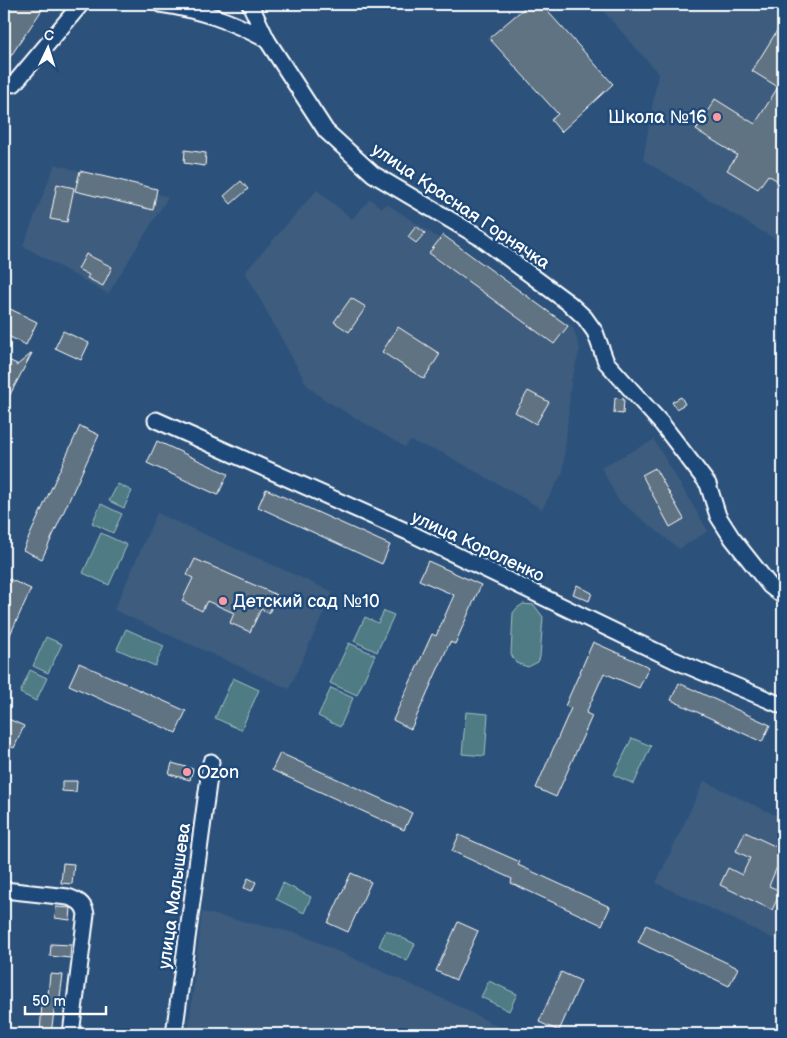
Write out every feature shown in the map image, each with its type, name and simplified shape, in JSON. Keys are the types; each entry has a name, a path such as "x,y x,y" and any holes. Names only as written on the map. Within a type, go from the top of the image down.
{"street":[{"path":"14,84 82,4"},
{"path":"160,4 201,12 234,23 267,40"},
{"name":"улица Красная Горнячка","path":"250,4 267,40 326,131 373,174 481,238 570,304 585,318 596,332 606,362 662,424 708,484 718,516 732,538 770,586 783,596"},
{"name":"улица Короленко","path":"156,420 408,532 674,660 783,706"},
{"name":"улица Малышева","path":"174,1034 211,762"},
{"path":"4,890 68,897 77,900 85,909 86,914 71,1034"}],"shaded area":[{"name":"Школа №16","path":"597,4 783,4 783,244 643,160 658,73"},
{"path":"55,164 168,197 108,294 23,246"},
{"path":"317,190 352,219 370,199 382,208 387,204 573,327 580,349 571,382 563,472 542,509 443,453 410,441 405,447 322,398 307,385 245,272"},
{"path":"654,440 708,531 679,549 618,500 601,467"},
{"name":"Детский сад №10","path":"157,513 333,592 289,689 114,610"},
{"path":"704,781 783,819 783,943 656,883"},
{"path":"202,912 300,934 452,1003 513,1034 188,1034"}],"green space":[{"path":"118,484 132,491 124,508 109,501"},
{"path":"101,504 122,514 113,533 92,523"},
{"path":"101,533 127,545 109,585 83,573"},
{"path":"523,604 534,605 543,617 540,657 538,662 528,667 516,663 511,654 513,613"},
{"path":"384,611 394,615 377,652 354,641 365,617 378,623"},
{"path":"126,629 164,646 155,666 117,649"},
{"path":"46,637 62,644 48,673 33,666"},
{"path":"349,643 375,655 357,695 330,683"},
{"path":"30,670 47,678 36,701 20,693"},
{"path":"233,678 259,690 241,730 215,718"},
{"path":"331,688 353,698 340,727 318,716"},
{"path":"466,712 488,714 485,756 462,754"},
{"path":"632,738 651,746 634,784 614,775"},
{"path":"283,883 311,897 304,913 276,899"},
{"path":"386,930 415,944 407,961 379,946"},
{"path":"489,981 517,994 509,1011 481,997"}],"building":[{"path":"4,4 46,4 10,57 4,52"},
{"path":"529,4 541,4 613,84 561,132 551,120 558,114 489,38"},
{"path":"783,21 783,184 768,175 758,189 727,170 737,155 696,130 715,99 755,124 778,87 752,71"},
{"path":"185,150 206,153 205,166 184,163"},
{"path":"80,171 157,189 153,210 75,191"},
{"path":"241,181 248,189 231,204 224,196"},
{"path":"57,184 74,188 67,222 50,219"},
{"path":"416,226 425,233 416,243 408,237"},
{"path":"443,235 568,326 554,344 429,253"},
{"path":"86,254 112,267 103,286 87,278 89,275 78,269"},
{"path":"351,298 366,307 349,332 334,322"},
{"path":"4,306 37,322 26,345 4,334"},
{"path":"398,327 440,354 424,379 382,352"},
{"path":"63,331 89,343 81,360 55,348"},
{"path":"32,353 4,406 4,358 17,364 16,366"},
{"path":"528,391 549,402 536,424 515,412"},
{"path":"681,397 685,404 676,409 672,402"},
{"path":"615,398 624,399 623,414 614,413"},
{"path":"80,426 99,435 42,559 23,550"},
{"path":"157,441 228,474 218,495 147,463"},
{"path":"655,468 684,519 670,527 642,475"},
{"path":"266,489 390,545 382,564 258,507"},
{"path":"195,559 277,595 269,613 261,609 250,632 230,623 234,613 207,601 202,611 182,601 193,578 187,575"},
{"path":"428,561 481,585 455,644 450,642 411,729 393,720 432,634 436,636 454,595 419,580"},
{"path":"9,579 31,589 4,648 4,590"},
{"path":"577,585 592,593 589,601 573,594"},
{"path":"593,642 649,667 639,688 604,673 586,713 592,716 556,797 536,788 571,708 565,706"},
{"path":"79,663 186,711 176,733 69,685"},
{"path":"679,683 770,725 762,742 671,700"},
{"path":"4,717 24,726 14,748 4,743"},
{"path":"280,753 412,813 404,830 272,770"},
{"path":"172,763 193,769 190,780 169,774"},
{"path":"62,781 77,781 76,792 62,791"},
{"path":"745,832 783,850 783,870 777,867 769,886 781,891 772,910 720,885 728,868 742,875 750,858 736,851"},
{"path":"459,835 520,862 518,865 610,907 602,925 511,883 512,879 452,851"},
{"path":"63,863 74,864 72,884 61,883"},
{"path":"351,873 371,882 348,932 328,923"},
{"path":"248,878 256,882 252,891 244,888"},
{"path":"56,907 71,908 70,920 55,918"},
{"path":"458,922 478,931 456,980 436,971"},
{"path":"646,925 738,968 729,986 638,942"},
{"path":"51,944 71,945 70,958 50,956"},
{"path":"561,972 581,981 559,1031 539,1022"},
{"path":"50,974 63,975 59,1004 55,1004 51,1034 40,1034 42,1003 38,1002 38,994 48,995"}],"place":[{"name":"Школа №16","path":"717,117"},
{"name":"Детский сад №10","path":"223,601"},
{"name":"Ozon","path":"187,772"}]}
